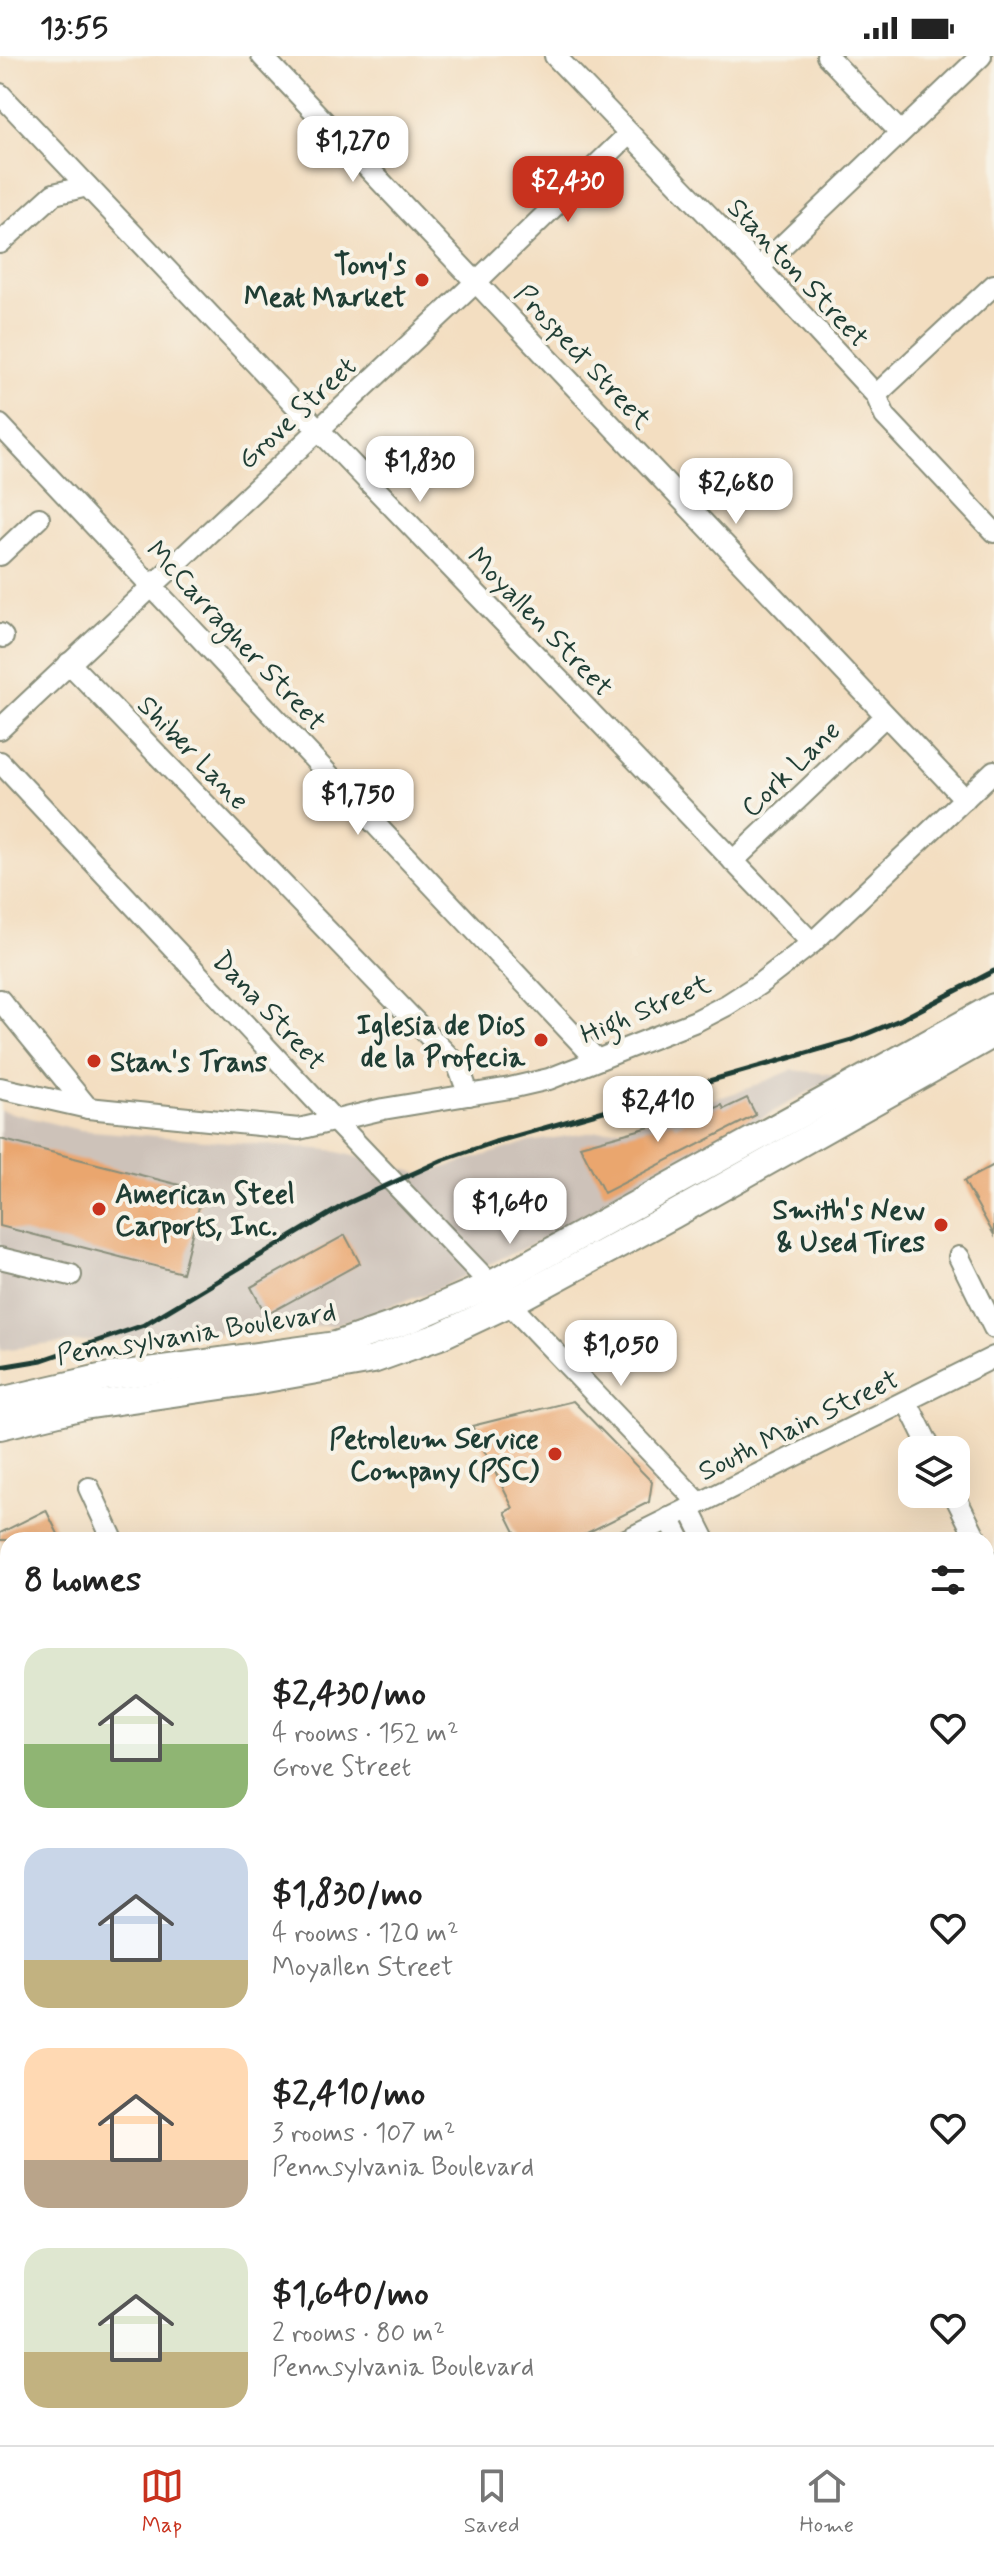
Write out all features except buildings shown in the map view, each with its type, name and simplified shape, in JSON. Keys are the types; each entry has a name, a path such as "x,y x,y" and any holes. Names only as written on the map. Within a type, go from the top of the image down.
{"main road":[{"name":"Pennsylvania Boulevard","path":"0,1426 84,1406 373,1360 440,1336 501,1293 994,1007"},
{"name":"Pennsylvania Boulevard","path":"0,1401 104,1377 336,1345 501,1293 673,1215 994,1034"}],"street":[{"name":"Prospect Street","path":"262,56 965,799"},
{"name":"Stanton Street","path":"555,56 759,268 876,395 885,416 994,531"},
{"path":"827,56 900,132"},
{"path":"759,268 981,56"},
{"name":"Moyallen Street","path":"0,94 812,943"},
{"name":"Grove Street","path":"0,729 629,134"},
{"path":"0,243 54,194 65,163"},
{"path":"54,194 87,186"},
{"path":"876,395 994,285"},
{"name":"McCarragher Street","path":"0,425 596,1059"},
{"path":"0,555 39,518"},
{"name":"Shiber Lane","path":"69,663 458,1066 469,1095"},
{"name":"Cork Lane","path":"733,861 885,716"},
{"name":"Dana Street","path":"0,762 335,1121 501,1293 694,1506 702,1532"},
{"name":"High Street","path":"0,1088 88,1108 299,1129 383,1109 549,1079 696,1021 758,985 812,943 994,771"},
{"path":"0,1000 88,1108"},
{"path":"959,1257 994,1328"},
{"path":"0,1258 71,1275"},
{"name":"South Main Street","path":"642,1532 994,1357"},
{"path":"907,1402 924,1436"},
{"path":"89,1488 109,1532"},
{"path":"961,1508 973,1532"},
{"path":"669,1518 676,1532"}],"shaded area":[{"path":"792,1070 839,1075 545,1238 426,1294 334,1325 0,1350 0,1110 79,1130 330,1150 423,1174 529,1142 626,1127 744,1090"}],"railway":[{"path":"0,1367 42,1360 144,1325 346,1204 443,1160 495,1142 852,1040 902,1019 994,971"}],"place":[{"name":"Tony's Meat Market","path":"422,280"},
{"name":"Iglesia de Dios de la Profecia","path":"541,1040"},
{"name":"Stan's Trans","path":"94,1061"},
{"name":"American Steel Carports, Inc.","path":"99,1209"},
{"name":"Smith's New & Used Tires","path":"941,1225"},
{"name":"Petroleum Service Company (PSC)","path":"555,1454"}]}
